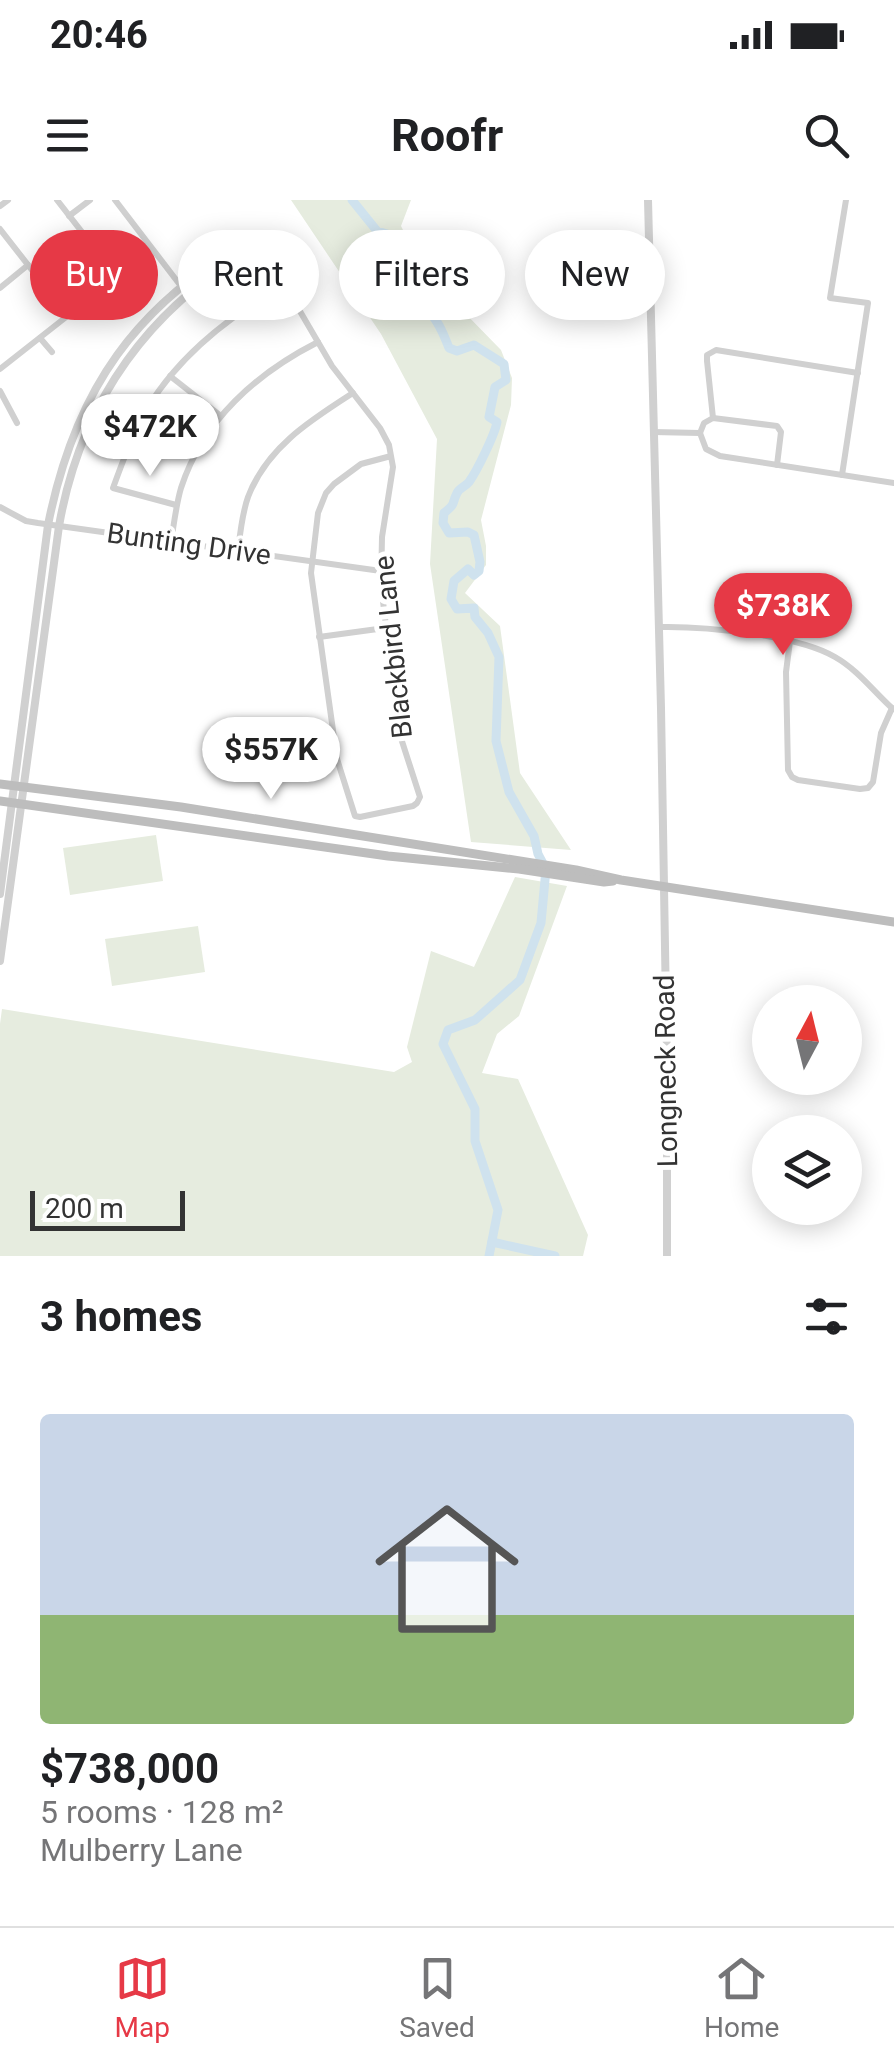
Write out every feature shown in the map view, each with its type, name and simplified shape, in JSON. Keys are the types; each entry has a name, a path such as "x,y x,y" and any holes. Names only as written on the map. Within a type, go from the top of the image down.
{"main road":[{"path":"0,784 181,808 520,866 894,922"},
{"path":"11,803 388,856 520,866"}],"street":[{"path":"0,206 8,200"},
{"path":"57,200 80,230"},
{"path":"69,216 90,200"},
{"path":"115,200 178,282"},
{"name":"Longneck Road","path":"648,200 664,887 667,1256"},
{"path":"842,475 868,304 830,298 846,200"},
{"path":"0,229 30,268"},
{"path":"0,288 28,265"},
{"path":"0,894 48,525 60,475 84,409 102,376 137,329 178,295"},
{"path":"0,961 11,803 25,788 59,526 69,478 94,414 132,352 178,297"},
{"path":"0,369 62,320"},
{"path":"176,505 113,488 140,422 170,376 228,320"},
{"path":"305,320 332,366 380,428 392,456 361,464 326,493 318,513 310,582 319,638 385,628"},
{"path":"40,338 52,352"},
{"path":"171,542 176,505 191,464 221,416 268,372 318,342"},
{"path":"712,418 707,361 708,354 716,350 858,373"},
{"path":"170,376 221,416"},
{"path":"0,391 16,423"},
{"path":"238,551 247,499 264,466 292,435 353,393"},
{"path":"777,465 780,428 712,418 704,424 702,444 710,453 777,465 894,483"},
{"path":"652,432 700,434"},
{"name":"Blackbird Lane","path":"319,638 337,758 355,816 413,806 420,797 398,732 381,570 392,456"},
{"name":"Bunting Drive","path":"0,507 26,520 48,525 381,570"},
{"path":"659,627 790,641 838,658 893,709 883,725 873,782 868,788 798,780 788,770 786,672 790,641"}],"shaded area":[{"path":"291,200 411,200 403,230 339,230 339,271 319,242 319,230 311,230"},
{"path":"372,320 472,320 501,350 512,378 511,405 481,520 486,565 465,593 500,626 520,773 571,850 471,842 430,564 437,439"},
{"path":"156,835 163,881 70,895 63,848"},
{"path":"515,877 567,886 519,1016 497,1034 482,1073 518,1079 588,1235 583,1256 0,1256 2,1009 394,1072 412,1062 407,1047 431,951 474,967"},
{"path":"198,926 205,972 112,986 105,939"}],"waterway":[{"path":"352,200 377,231 387,234 404,249 410,263 389,288 389,294 428,311 449,348 457,351 474,345 504,364 506,380 495,387 489,417 497,422 493,435 472,477 444,513 443,523 449,533 474,535 479,571 474,575 468,569 454,581 451,599 457,609 474,608 475,617 499,657 496,741 509,792 534,836 546,869 541,923 520,980 475,1020 448,1030 443,1044 475,1109 475,1141 498,1210 489,1256"},
{"path":"492,1242 555,1256"}]}
